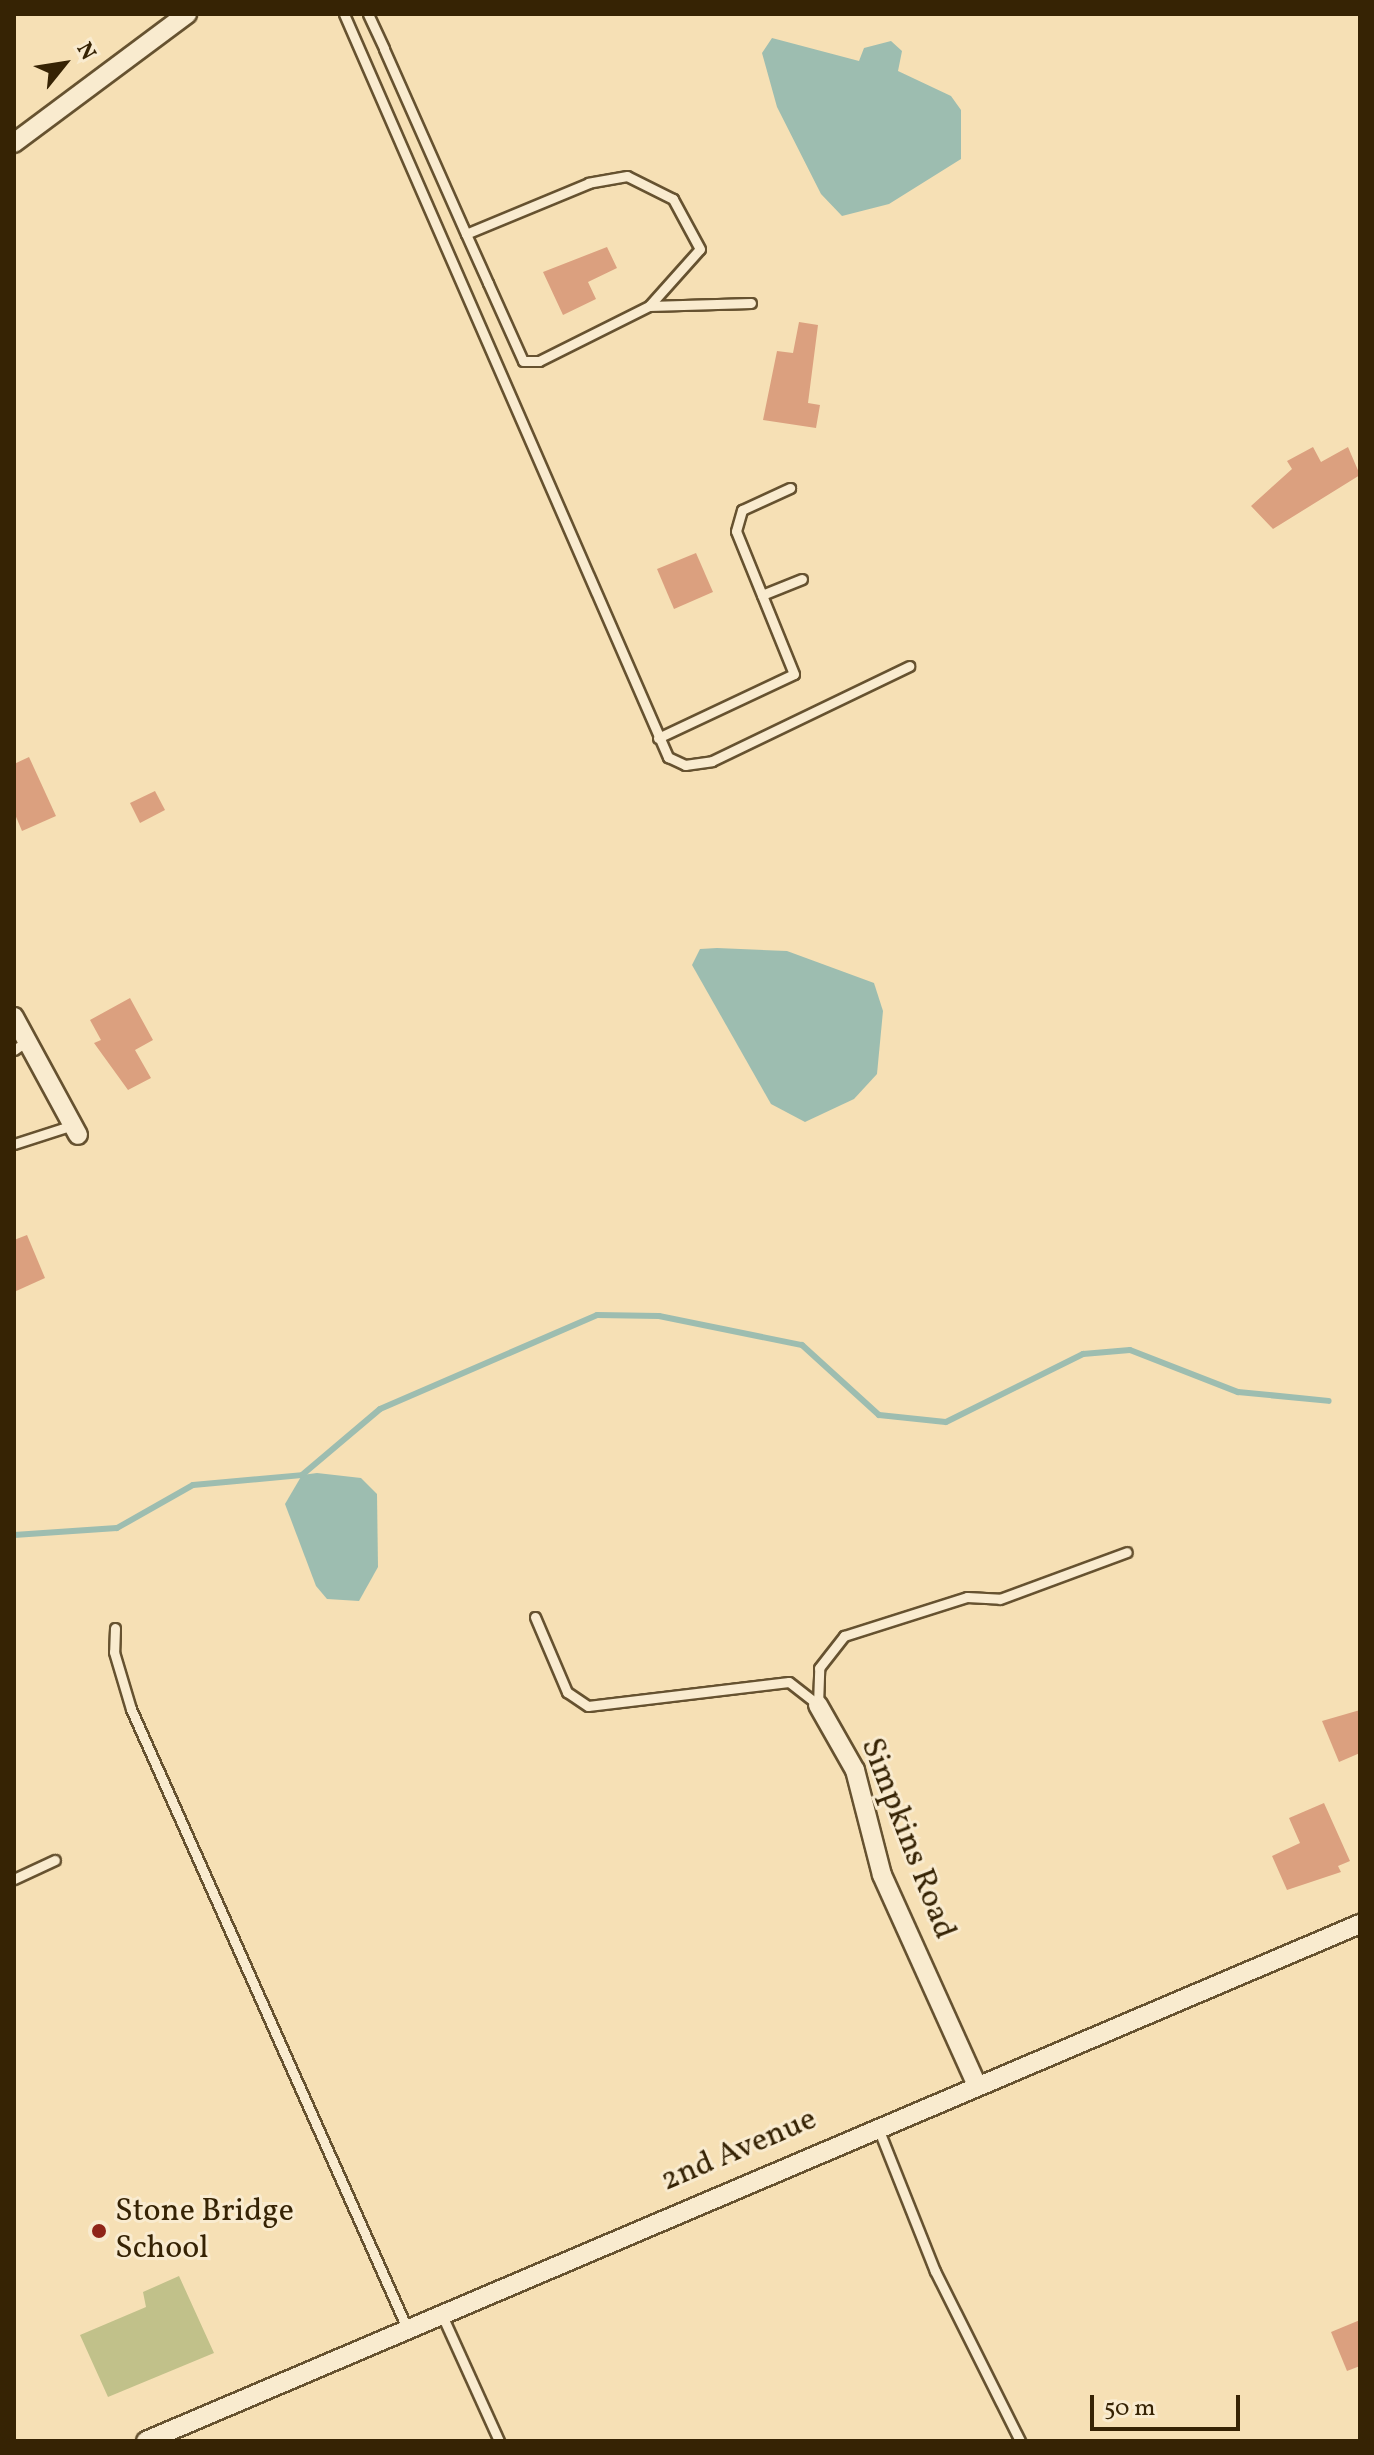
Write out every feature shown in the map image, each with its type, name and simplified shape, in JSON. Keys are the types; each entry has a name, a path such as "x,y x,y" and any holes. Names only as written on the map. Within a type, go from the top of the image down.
{"street":[{"path":"14,143 187,14"},
{"path":"14,1017 20,1046 75,1130"},
{"name":"Simpkins Road","path":"818,1705 855,1770 882,1875 976,2083"},
{"name":"2nd Avenue","path":"146,2441 877,2125 1360,1924"}],"lane":[{"path":"344,14 658,738 678,764 702,764 909,666"},
{"path":"368,14 466,234 523,361 539,361 649,306 700,249 673,199 650,184 611,176 466,234"},
{"path":"649,306 751,303"},
{"path":"658,738 794,674 762,595 737,518 753,502 790,488"},
{"path":"762,595 802,579"},
{"path":"14,1144 75,1130"},
{"path":"818,1705 819,1668 844,1636 967,1597 1000,1599 1127,1552"},
{"path":"535,1617 567,1692 588,1706 789,1682 818,1705"},
{"path":"115,1628 114,1652 131,1709 407,2328"},
{"path":"14,1879 55,1860"},
{"path":"877,2125 935,2271 1020,2441"},
{"path":"441,2313 499,2441"}],"green space":[{"path":"179,2276 214,2353 108,2397 80,2335 146,2307 143,2292"}],"shaded area":[{"path":"772,38 859,61 864,48 891,41 902,51 898,71 951,96 961,110 961,159 889,204 842,216 821,194 777,107 762,53"},
{"path":"700,949 787,951 874,983 883,1011 877,1074 854,1099 805,1122 771,1104 692,965"},
{"path":"317,1473 361,1478 377,1494 378,1567 359,1601 327,1599 316,1586 285,1504 302,1475"}],"building":[{"path":"607,247 617,268 588,282 596,299 563,315 543,272"},
{"path":"799,322 818,325 808,403 820,405 816,428 763,420 777,351 793,353"},
{"path":"1313,447 1321,462 1348,447 1360,475 1273,529 1251,506 1292,469 1287,461"},
{"path":"696,553 713,592 674,609 657,569"},
{"path":"29,757 56,816 22,831 14,812 14,764"},
{"path":"155,791 165,810 140,823 130,803"},
{"path":"130,998 153,1040 135,1050 151,1078 128,1090 94,1043 101,1040 90,1020"},
{"path":"27,1235 45,1278 14,1292 14,1240"},
{"path":"1360,1710 1360,1753 1339,1762 1322,1721"},
{"path":"1324,1803 1350,1861 1338,1866 1341,1872 1287,1890 1272,1856 1300,1843 1289,1818"},
{"path":"1360,2320 1360,2366 1347,2371 1331,2332"}],"waterway":[{"path":"14,1535 117,1528 193,1485 302,1475 380,1409 597,1315 659,1316 802,1345 879,1415 946,1422 1083,1354 1130,1350 1238,1392 1329,1401"}],"place":[{"name":"Stone Bridge School","path":"99,2231"}]}
